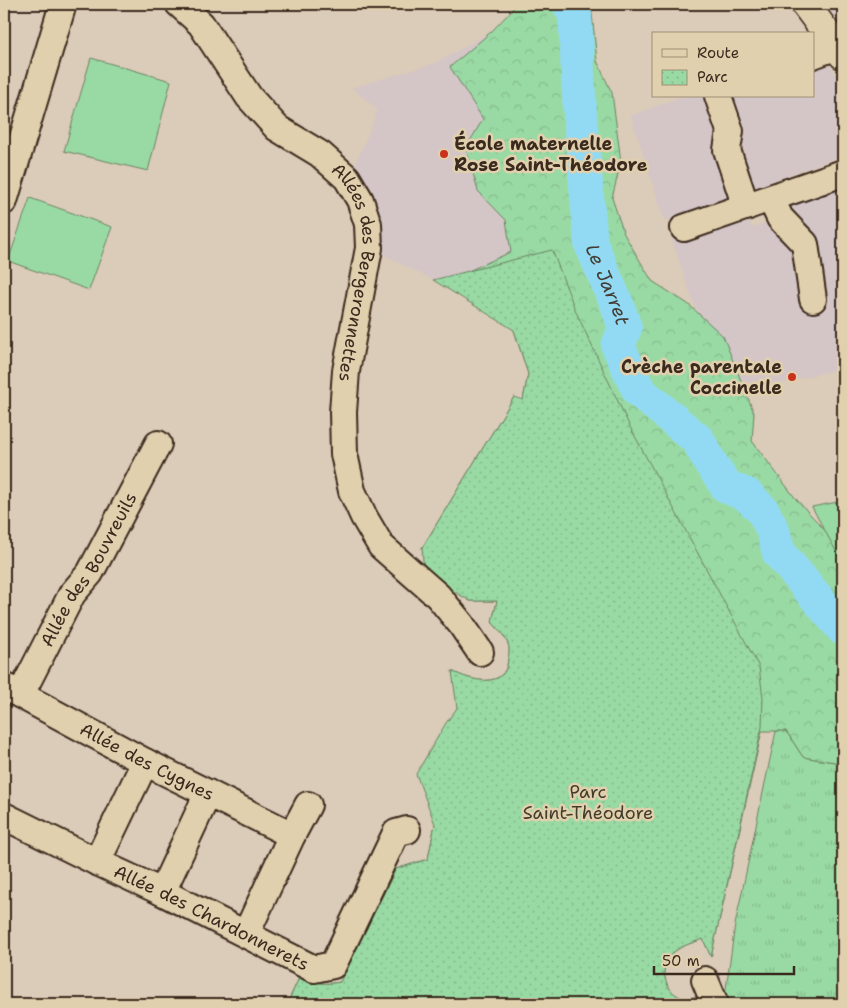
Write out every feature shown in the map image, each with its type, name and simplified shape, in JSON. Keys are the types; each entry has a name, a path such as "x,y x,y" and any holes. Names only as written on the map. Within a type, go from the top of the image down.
{"main road":[{"path":"805,4 831,52"}],"street":[{"path":"4,201 63,4"},
{"name":"Allées des Bergeronnettes","path":"179,4 201,24 249,97 277,128 320,154 348,178 360,200 368,224 369,248 346,371 343,412 344,454 352,490 364,517 381,546 438,596 461,624 480,652"},
{"path":"719,98 730,131 727,150 746,207"},
{"path":"684,228 843,173"},
{"path":"772,199 780,218 805,244 814,298"},
{"name":"Allée des Bouvreuils","path":"13,690 72,594 90,573 158,444"},
{"name":"Allée des Cygnes","path":"13,690 145,762 292,835"},
{"path":"97,862 145,762"},
{"path":"162,892 208,793"},
{"path":"246,934 308,805"},
{"name":"Allée des Chardonnerets","path":"4,816 162,892 314,969 333,965 396,833 407,830"},
{"path":"705,980 715,1004"}],"shaded area":[{"path":"827,4 843,4 843,27"},
{"name":"École maternelle Rose Saint-Théodore","path":"492,31 552,250 433,280 379,252 353,171 378,110 352,88 436,63"},
{"path":"817,48 843,85 843,155 665,221 631,116 679,98 814,98 814,49"},
{"path":"843,181 843,397 840,385 836,386 833,370 726,397 672,240 740,216 748,220 752,228 790,214 789,210 794,200"}],"green space":[{"name":"Parc Saint-Théodore","path":"511,4 591,4 597,61 612,93 621,162 612,198 624,234 652,281 688,304 723,336 754,413 752,441 796,499 843,550 843,762 803,757 786,731 762,731 711,957 703,939 676,951 669,957 664,968 666,981 677,996 689,998 699,996 682,1004 287,1004 299,978 320,983 340,982 396,869 428,859 435,824 490,852 452,671 477,680 494,679 506,669 509,646 492,622 497,601 470,601 422,548 514,397 523,400 528,374 514,330 466,272 511,252 506,220 478,191 466,148 483,119 450,67 492,31 513,9"},
{"path":"91,58 171,81 148,171 64,151"},
{"path":"30,198 112,227 89,290 8,261"},
{"name":"Parc Saint-Théodore","path":"552,250 576,312 630,427 759,667 763,698 762,727 711,957 703,939 676,951 669,957 664,968 666,981 677,996 691,998 699,996 682,1004 287,1004 299,978 320,983 340,982 396,869 428,859 435,824 416,774 457,708 452,671 468,678 486,680 495,679 506,669 509,647 507,641 492,622 497,601 470,601 424,573 422,548 514,397 523,400 528,374 514,330 433,280"},
{"path":"843,501 843,564 812,507"},
{"path":"776,731 786,731 803,757 843,762 843,1004 729,1004 725,996 735,925"}],"waterway":[{"name":"Le Jarret","path":"569,4 575,15 580,115 591,244 625,328 618,346 639,391 698,440 727,487 747,495 763,511 773,531 779,553 843,629"}],"place":[{"name":"École maternelle Rose Saint-Théodore","path":"444,154"},
{"name":"Crèche parentale Coccinelle","path":"792,377"}]}
